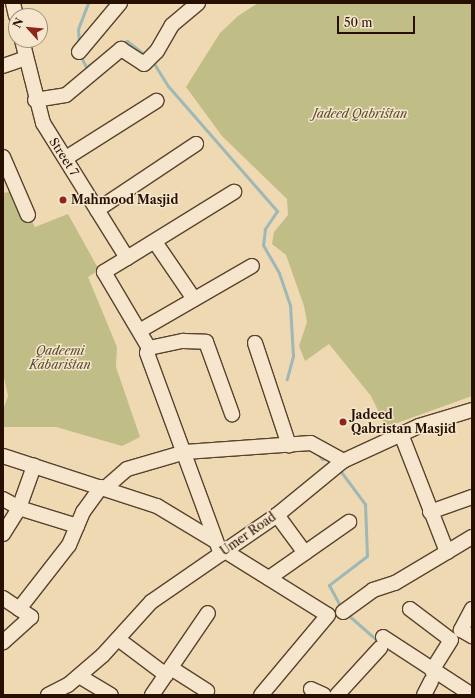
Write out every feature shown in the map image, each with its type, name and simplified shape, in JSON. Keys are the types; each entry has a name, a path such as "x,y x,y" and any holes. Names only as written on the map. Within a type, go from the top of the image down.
{"street":[{"path":"79,52 120,3"},
{"path":"35,100 66,95 121,49 144,64 158,51 172,25 198,3"},
{"name":"Street 7","path":"24,48 35,100 43,124 66,158 96,210 127,258"},
{"path":"3,66 26,58"},
{"path":"66,158 156,101"},
{"path":"96,210 196,144"},
{"path":"3,157 28,216"},
{"path":"234,192 156,242 104,272 141,330 149,348 147,353 185,452 215,541 223,553 269,578 328,615 261,695"},
{"path":"156,242 194,299"},
{"path":"141,330 252,266"},
{"path":"149,348 183,341 206,342 232,414"},
{"path":"255,343 289,445"},
{"name":"Umer Road","path":"48,695 79,676 118,639 151,602 277,515 337,465 401,434 472,410"},
{"path":"401,434 430,512 447,552"},
{"path":"19,609 69,545 77,526 103,488 127,469 185,452 311,443 337,465"},
{"path":"3,456 157,506 215,541"},
{"path":"3,534 19,508 34,466"},
{"path":"430,512 472,497"},
{"path":"3,499 19,508 77,526"},
{"path":"277,515 305,553"},
{"path":"269,578 349,522"},
{"path":"343,612 373,590 394,584 472,537"},
{"path":"3,598 31,617 3,642"},
{"path":"410,609 451,640 431,676 424,695"},
{"path":"472,609 461,630 472,636"},
{"path":"152,695 208,613"},
{"path":"118,639 168,671 207,691"},
{"path":"337,695 381,643 431,676 472,695"},
{"path":"79,676 111,695"},
{"path":"311,689 324,695"}],"green space":[{"name":"Jadeed Qabristan","path":"258,3 472,3 472,396 386,427 371,396 329,344 305,361 299,346 307,322 304,306 286,255 272,244 274,232 288,215 287,199 222,136 186,87 220,33 238,16"},
{"name":"Qadeemi Kabaristan","path":"16,191 35,227 68,214 99,270 88,277 117,347 116,367 140,437 122,446 56,427 3,427 3,410 8,396 3,373 3,193"}],"waterway":[{"path":"79,46 78,29 88,3"},
{"path":"122,44 127,41 146,56"},
{"path":"80,55 86,67 97,60"},
{"path":"153,62 168,86 277,211 265,229 263,245 279,273 290,305 293,356 287,379"},
{"path":"317,453 322,459 327,458"},
{"path":"339,469 365,504 367,556 329,585 342,609"},
{"path":"347,614 379,642"}],"place":[{"name":"Mahmood Masjid","path":"63,200"},
{"name":"Jadeed Qabristan Masjid","path":"343,422"}]}
